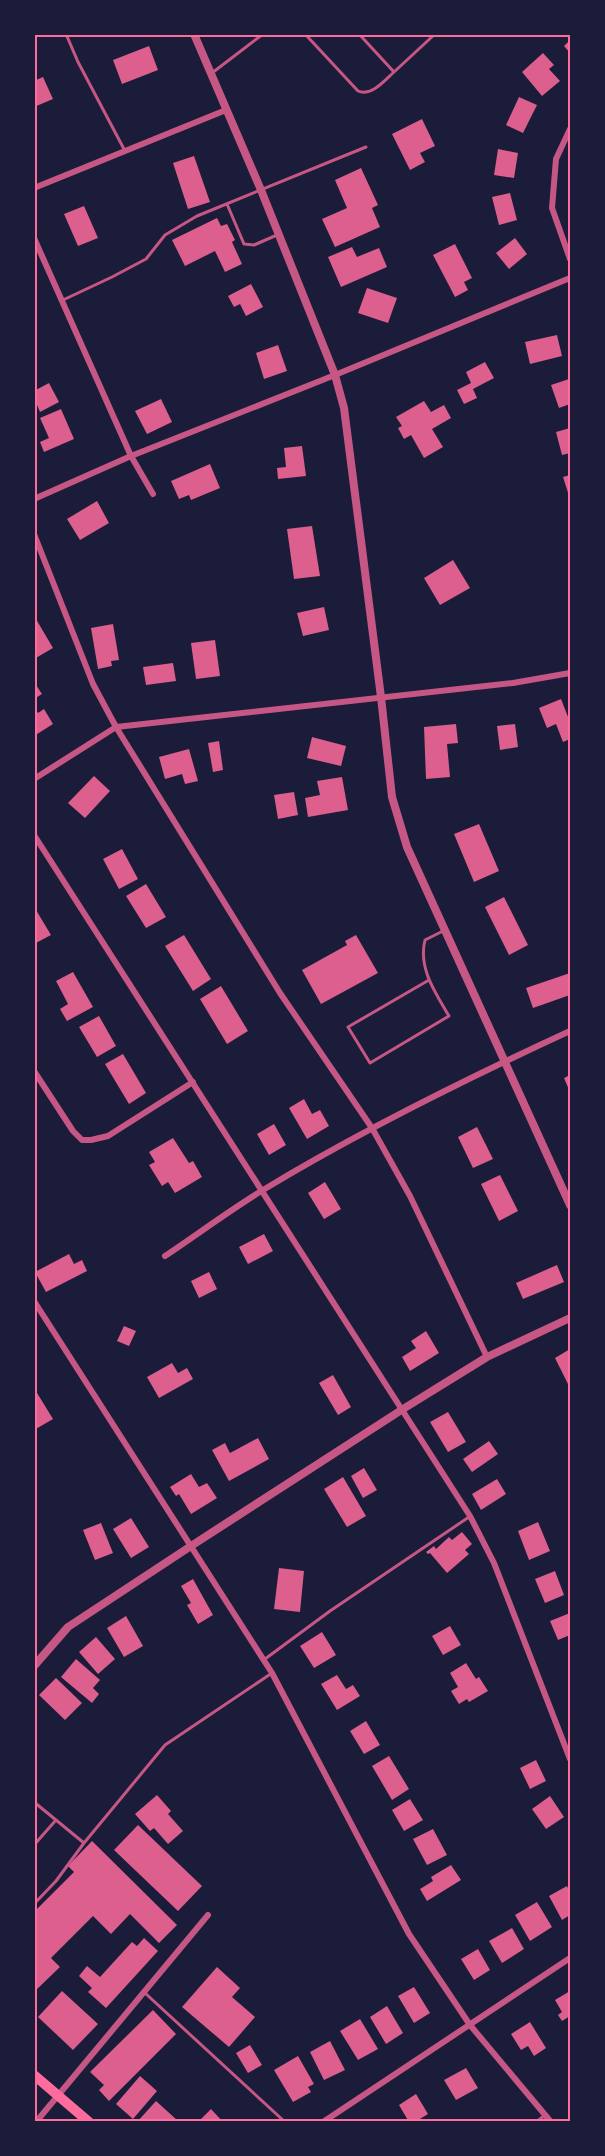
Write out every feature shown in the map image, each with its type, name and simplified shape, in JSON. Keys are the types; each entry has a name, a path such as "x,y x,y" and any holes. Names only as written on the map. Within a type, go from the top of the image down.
{"main road":[{"path":"34,2075 89,2121"}],"street":[{"path":"194,34 261,189 335,375 344,408 392,797 407,847 570,1205"},
{"path":"34,188 226,110"},
{"path":"570,129 556,159 552,208 570,259"},
{"path":"34,238 131,456 153,494"},
{"path":"34,499 131,456 570,278"},
{"path":"34,534 93,684 116,727 280,993 372,1128 410,1196 487,1358"},
{"path":"34,779 116,727 513,683 570,673"},
{"path":"34,835 470,1516 494,1563 570,1759"},
{"path":"165,1256 262,1190 372,1128 570,1031"},
{"path":"34,1071 73,1131 82,1140 108,1136 193,1082"},
{"path":"34,1301 272,1673 409,1934 470,2025 544,2116 551,2121"},
{"path":"34,1666 68,1628 191,1546 403,1409 487,1358 570,1318"},
{"path":"36,2121 208,1915"},
{"path":"323,2121 570,1958"}],"lane":[{"path":"66,34 78,62 125,151"},
{"path":"210,74 263,34"},
{"path":"304,34 358,91 363,93 370,92 435,34"},
{"path":"359,34 394,72"},
{"path":"62,300 146,259 165,235 197,216 366,147"},
{"path":"227,204 244,244 254,245 279,234"},
{"path":"429,980 348,1027 370,1063 448,1016 429,980 423,951 425,940 445,930"},
{"path":"264,1660 330,1611 470,1516"},
{"path":"34,1904 56,1881 84,1843 165,1745 272,1673"},
{"path":"34,1802 84,1843"},
{"path":"34,1845 56,1820"},
{"path":"143,1992 285,2121"},
{"path":"536,2121 544,2116"}],"building":[{"path":"570,40 570,53 564,46"},
{"path":"149,46 158,70 122,84 113,60"},
{"path":"543,53 554,65 549,69 560,81 542,96 522,72"},
{"path":"43,77 53,99 34,107 34,81"},
{"path":"519,97 537,105 523,133 506,125"},
{"path":"422,119 435,146 420,153 425,162 410,170 392,134"},
{"path":"498,149 518,153 514,178 494,175"},
{"path":"194,156 210,202 188,209 173,163"},
{"path":"361,168 378,205 372,208 380,227 335,247 322,219 347,208 335,180"},
{"path":"510,193 517,220 499,225 492,197"},
{"path":"84,206 98,238 78,246 64,214"},
{"path":"217,218 221,226 227,224 235,240 232,242 242,264 225,272 215,251 185,266 172,240"},
{"path":"515,238 527,254 509,269 496,253"},
{"path":"455,244 472,278 464,282 468,290 455,297 433,255"},
{"path":"352,247 357,257 379,248 387,267 341,287 328,257"},
{"path":"251,284 263,307 246,316 240,304 234,307 228,296"},
{"path":"367,288 397,298 388,323 358,313"},
{"path":"557,335 562,356 530,364 525,342"},
{"path":"278,345 287,371 264,379 256,353"},
{"path":"485,362 494,378 473,389 477,398 464,404 457,390 471,383 466,372"},
{"path":"569,379 570,404 559,408 551,385"},
{"path":"49,383 59,402 40,412 37,405 34,406 34,391"},
{"path":"161,399 172,422 147,434 135,411"},
{"path":"424,401 431,412 444,405 451,418 432,429 443,447 424,458 411,435 404,439 398,428 402,426 396,417"},
{"path":"61,409 74,439 44,452 40,442 49,438 40,418"},
{"path":"570,428 570,453 562,455 556,432"},
{"path":"302,446 306,476 278,479 277,468 286,467 284,448"},
{"path":"210,464 220,488 191,500 189,495 179,499 171,481"},
{"path":"570,475 570,499 563,477"},
{"path":"97,501 109,523 80,540 67,519"},
{"path":"312,526 320,576 294,579 287,529"},
{"path":"453,560 470,588 440,605 424,578"},
{"path":"324,607 329,630 303,636 297,613"},
{"path":"36,619 53,648 34,659 34,620"},
{"path":"113,624 119,660 111,661 112,666 98,669 91,628"},
{"path":"215,640 220,676 196,679 191,643"},
{"path":"173,663 176,681 146,685 143,667"},
{"path":"36,685 42,694 34,699 34,686"},
{"path":"561,699 570,722 570,739 563,742 556,724 547,728 539,708"},
{"path":"34,707 38,713 44,709 53,724 34,736"},
{"path":"456,724 458,743 447,744 450,777 426,779 424,727"},
{"path":"515,724 518,747 500,750 497,726"},
{"path":"312,737 346,746 341,766 307,758"},
{"path":"219,741 223,770 213,772 208,743"},
{"path":"189,749 198,781 185,784 182,774 165,779 159,757"},
{"path":"94,776 110,791 85,818 68,803"},
{"path":"342,777 348,810 308,817 305,798 320,795 317,781"},
{"path":"294,792 298,815 278,819 274,795"},
{"path":"479,824 499,871 474,882 454,834"},
{"path":"122,849 138,879 119,889 103,859"},
{"path":"146,884 166,917 146,928 126,896"},
{"path":"504,897 528,945 509,955 485,907"},
{"path":"36,910 51,935 34,944 34,911"},
{"path":"184,935 211,979 193,991 165,946"},
{"path":"356,935 378,973 321,1004 302,970 347,945 345,941"},
{"path":"73,972 93,1007 67,1021 60,1009 68,1004 56,981"},
{"path":"570,973 570,995 533,1008 526,988"},
{"path":"221,986 248,1031 227,1044 200,999"},
{"path":"99,1016 116,1046 97,1057 79,1027"},
{"path":"123,1054 146,1093 129,1104 105,1064"},
{"path":"570,1075 570,1092 564,1078"},
{"path":"304,1099 312,1114 320,1110 329,1126 307,1139 289,1108"},
{"path":"274,1124 286,1145 269,1155 257,1134"},
{"path":"477,1127 493,1159 473,1168 458,1137"},
{"path":"173,1138 189,1163 193,1161 202,1177 175,1193 168,1182 162,1186 149,1165 155,1162 149,1152"},
{"path":"500,1175 518,1211 499,1221 481,1184"},
{"path":"325,1182 341,1209 324,1219 308,1193"},
{"path":"264,1234 273,1251 248,1264 239,1247"},
{"path":"69,1254 74,1264 82,1260 87,1271 46,1292 35,1272"},
{"path":"557,1265 564,1282 523,1299 516,1283"},
{"path":"209,1272 217,1289 199,1298 191,1281"},
{"path":"124,1326 136,1331 129,1346 117,1341"},
{"path":"426,1331 439,1353 410,1371 402,1357 416,1348 411,1341"},
{"path":"570,1349 570,1383 568,1384 555,1358"},
{"path":"172,1363 178,1373 187,1368 193,1379 159,1398 147,1377"},
{"path":"333,1375 351,1407 338,1415 319,1383"},
{"path":"34,1388 53,1419 34,1430"},
{"path":"448,1412 466,1442 448,1452 430,1422"},
{"path":"258,1438 269,1459 229,1481 212,1450 225,1443 230,1453"},
{"path":"489,1441 498,1454 472,1472 463,1459"},
{"path":"364,1468 377,1490 363,1498 351,1476"},
{"path":"191,1474 199,1487 207,1483 217,1498 191,1514 179,1494 176,1496 170,1487"},
{"path":"343,1477 366,1516 347,1527 324,1489"},
{"path":"497,1479 506,1494 481,1510 472,1494"},
{"path":"131,1518 149,1547 131,1558 113,1529"},
{"path":"538,1522 550,1551 529,1560 518,1531"},
{"path":"101,1523 113,1553 95,1560 83,1530"},
{"path":"462,1532 472,1544 465,1550 469,1554 447,1573 430,1553 426,1552 434,1546 436,1549 449,1537 452,1540"},
{"path":"279,1568 304,1571 300,1612 274,1609"},
{"path":"555,1571 564,1595 545,1603 535,1579"},
{"path":"193,1579 213,1615 198,1624 187,1605 191,1603 181,1586"},
{"path":"570,1613 570,1635 558,1640 550,1621"},
{"path":"126,1616 143,1646 124,1657 107,1628"},
{"path":"450,1626 461,1645 443,1655 432,1636"},
{"path":"322,1632 336,1655 314,1668 300,1646"},
{"path":"96,1637 115,1659 98,1674 79,1652"},
{"path":"76,1659 100,1680 93,1688 99,1694 92,1703 61,1677"},
{"path":"466,1663 476,1679 479,1677 488,1691 469,1702 467,1699 459,1704 451,1691 458,1687 450,1673"},
{"path":"337,1675 346,1689 353,1685 360,1696 337,1710 321,1684"},
{"path":"56,1678 82,1703 65,1720 39,1695"},
{"path":"366,1721 380,1745 364,1754 350,1731"},
{"path":"389,1756 409,1789 392,1800 372,1766"},
{"path":"536,1760 546,1781 530,1789 520,1768"},
{"path":"157,1795 171,1811 168,1814 183,1831 168,1844 154,1828 150,1831 135,1814"},
{"path":"550,1796 564,1817 546,1829 532,1809"},
{"path":"410,1799 423,1820 404,1831 392,1810"},
{"path":"138,1825 202,1886 178,1911 114,1850"},
{"path":"433,1829 447,1855 427,1865 413,1839"},
{"path":"92,1841 177,1925 159,1943 130,1914 111,1934 93,1916 51,1958 60,1967 34,1992 34,1912 74,1872 68,1866"},
{"path":"451,1865 461,1880 427,1901 420,1889 433,1881 431,1877"},
{"path":"567,1886 570,1893 570,1915 562,1920 549,1896"},
{"path":"537,1902 552,1927 530,1941 515,1915"},
{"path":"512,1928 524,1949 502,1963 489,1941"},
{"path":"144,1938 158,1951 106,2008 88,1992 92,1988 79,1976 87,1966 100,1977 132,1942 137,1946"},
{"path":"478,1949 490,1970 474,1980 461,1959"},
{"path":"217,1967 240,1988 232,1997 255,2017 229,2047 182,2007"},
{"path":"414,1987 430,2013 414,2023 398,1996"},
{"path":"62,1991 98,2024 73,2050 38,2017"},
{"path":"570,1991 570,2016 562,2021 558,2015 562,2012 555,2000"},
{"path":"387,2006 403,2033 386,2044 370,2017"},
{"path":"153,2010 176,2034 109,2101 99,2090 104,2085 90,2072"},
{"path":"360,2019 378,2049 358,2060 340,2031"},
{"path":"530,2022 546,2048 534,2056 528,2046 521,2050 511,2034"},
{"path":"330,2041 345,2070 324,2080 310,2052"},
{"path":"250,2045 262,2065 248,2073 236,2053"},
{"path":"298,2056 314,2084 308,2087 311,2092 293,2102 274,2070"},
{"path":"466,2068 478,2088 456,2100 444,2080"},
{"path":"140,2076 157,2091 133,2119 116,2104"},
{"path":"416,2094 428,2114 415,2122 409,2122 399,2105"},
{"path":"156,2101 177,2120 175,2122 137,2122"},
{"path":"211,2109 223,2122 198,2122"}]}
